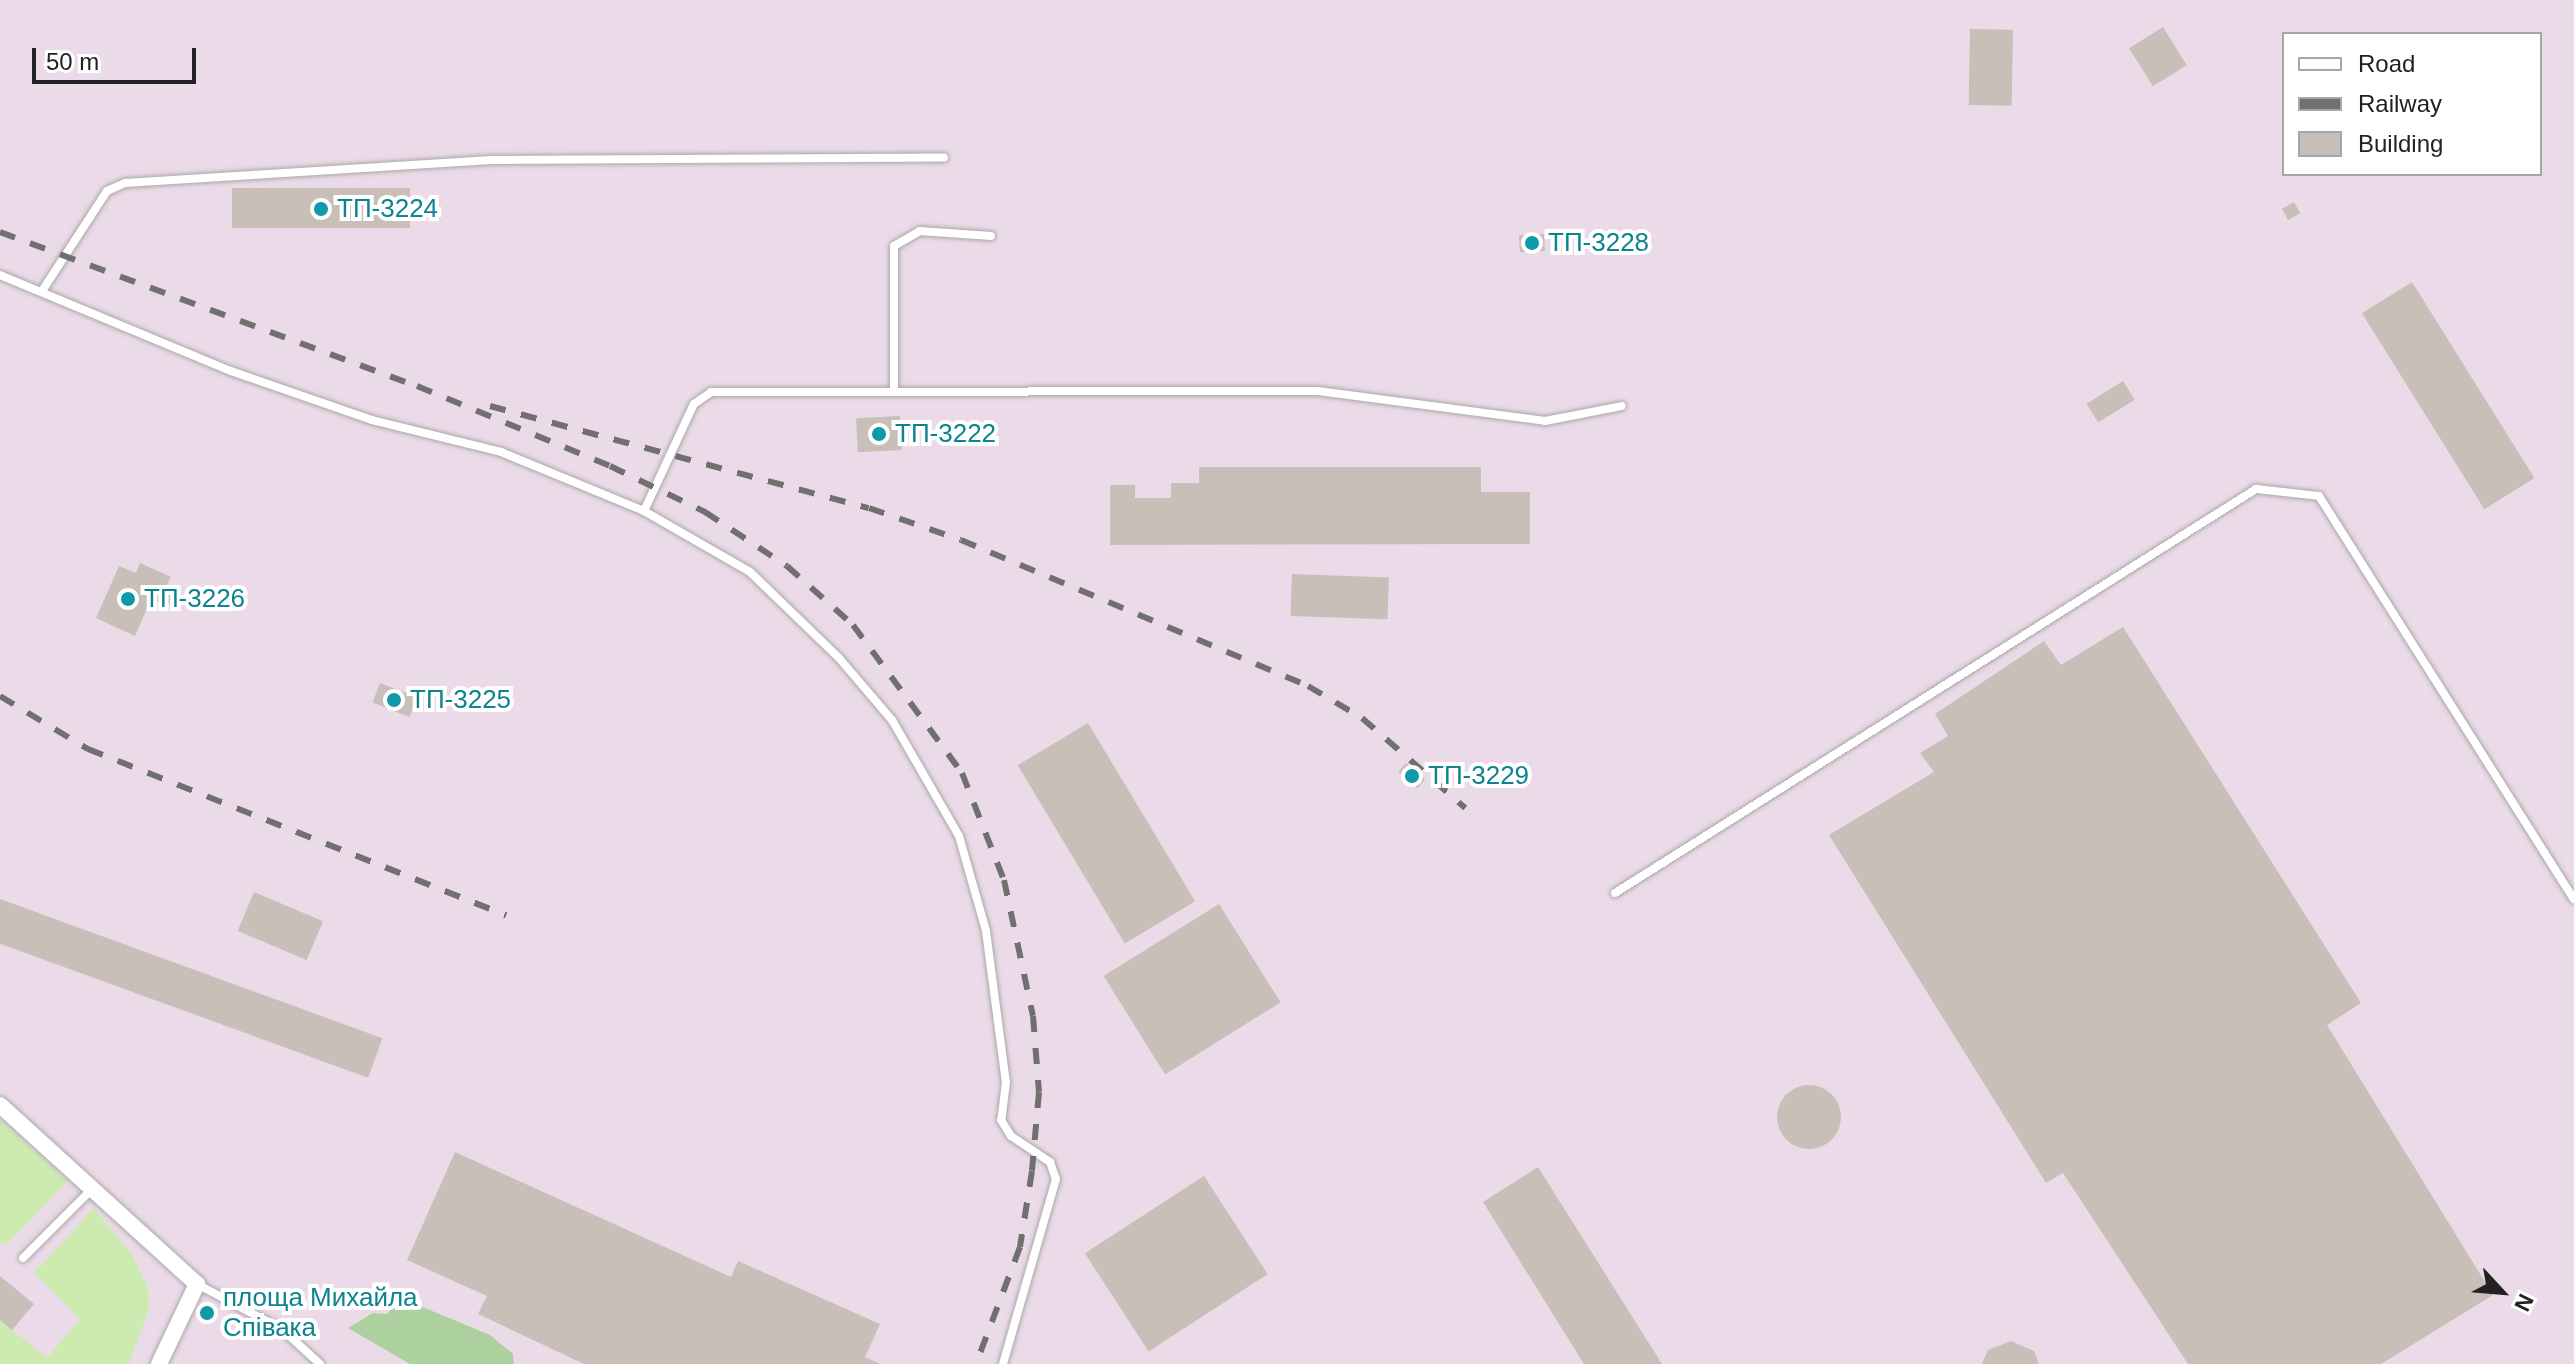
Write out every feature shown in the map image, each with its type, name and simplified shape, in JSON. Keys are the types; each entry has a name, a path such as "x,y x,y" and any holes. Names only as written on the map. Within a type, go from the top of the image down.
{"street":[{"path":"0,1105 197,1284 159,1364"}],"lane":[{"path":"42,291 107,191 125,183 491,160 944,158"},
{"path":"894,392 894,246 904,234 920,231 991,236"},
{"path":"0,275 231,371 372,420 501,452 644,511 750,572 793,609 892,720 959,836 986,931 1006,1082 1001,1120 1011,1136 1050,1162 1056,1179 1003,1364"},
{"path":"644,511 701,397 894,392 1347,392 1524,420 1622,406"},
{"path":"1615,893 2256,489 2319,496 2574,899"},
{"path":"23,1258 92,1189"},
{"path":"197,1284 283,1330 320,1364"}],"shaded area":[{"path":"0,0 2574,0 2574,1364 0,1364"}],"green space":[{"path":"0,1120 68,1181 5,1246 0,1242"},
{"path":"94,1208 132,1254 148,1288 149,1310 129,1364 0,1364 0,1320 47,1358 80,1319 34,1273"},
{"path":"401,1298 490,1335 513,1354 514,1364 410,1364 348,1328 373,1313 387,1314"}],"building":[{"path":"2163,27 2187,65 2153,86 2129,48"},
{"path":"1970,29 2013,30 2012,106 1969,105"},
{"name":"ТП-3224","path":"232,188 410,188 410,228 232,228"},
{"path":"2294,202 2300,213 2288,220 2282,209"},
{"name":"ТП-3228","path":"1544,234 1545,251 1520,252 1519,235"},
{"path":"2412,282 2534,478 2484,509 2362,313"},
{"path":"2123,381 2135,400 2098,422 2087,404"},
{"name":"ТП-3222","path":"900,416 902,450 858,452 856,418"},
{"path":"1199,467 1481,467 1481,492 1530,492 1530,544 1110,545 1110,485 1135,485 1135,498 1171,498 1171,483 1199,483"},
{"name":"ТП-3226","path":"140,563 171,577 166,586 175,591 166,611 152,597 135,636 96,618 119,566 136,573"},
{"path":"1292,574 1389,577 1387,619 1291,616"},
{"path":"2123,627 2361,1003 2327,1025 2493,1295 2381,1364 2188,1364 2063,1173 2046,1183 1829,835 1934,772 1920,753 1948,736 1935,714 2044,641 2061,665"},
{"name":"ТП-3225","path":"380,683 417,697 410,717 372,703"},
{"path":"1088,723 1195,901 1125,944 1018,765"},
{"name":"ТП-3229","path":"1406,763 1425,779 1417,788 1398,772"},
{"path":"254,892 323,921 307,960 238,931"},
{"path":"0,899 382,1038 368,1078 0,944"},
{"path":"1219,904 1280,1002 1165,1074 1104,976"},
{"path":"1809,1085 1821,1087 1832,1094 1839,1105 1839,1129 1832,1140 1821,1147 1809,1149 1797,1147 1786,1140 1779,1129 1777,1117 1779,1105 1786,1094 1797,1087"},
{"path":"455,1152 731,1277 738,1261 880,1324 865,1357 881,1364 584,1364 478,1314 487,1296 407,1260"},
{"path":"1538,1167 1662,1364 1584,1364 1483,1202"},
{"path":"1204,1176 1268,1274 1149,1351 1085,1253"},
{"path":"0,1276 34,1304 12,1330 0,1320"},
{"path":"2011,1341 2034,1351 2039,1364 1982,1364 1988,1350"}],"railway":[{"path":"0,232 417,386 610,466 705,512 787,566 853,625 962,773 1004,880 1033,1016 1039,1092 1032,1171 1020,1247 976,1364"},
{"path":"490,406 869,508 961,540 1308,686 1362,718 1465,808"},
{"path":"0,696 88,749 506,915"}],"place":[{"name":"ТП-3224","path":"321,209"},
{"name":"ТП-3228","path":"1532,243"},
{"name":"ТП-3222","path":"879,434"},
{"name":"ТП-3226","path":"128,599"},
{"name":"ТП-3225","path":"394,700"},
{"name":"ТП-3229","path":"1412,776"},
{"name":"площа Михайла Співака","path":"207,1313"}]}
